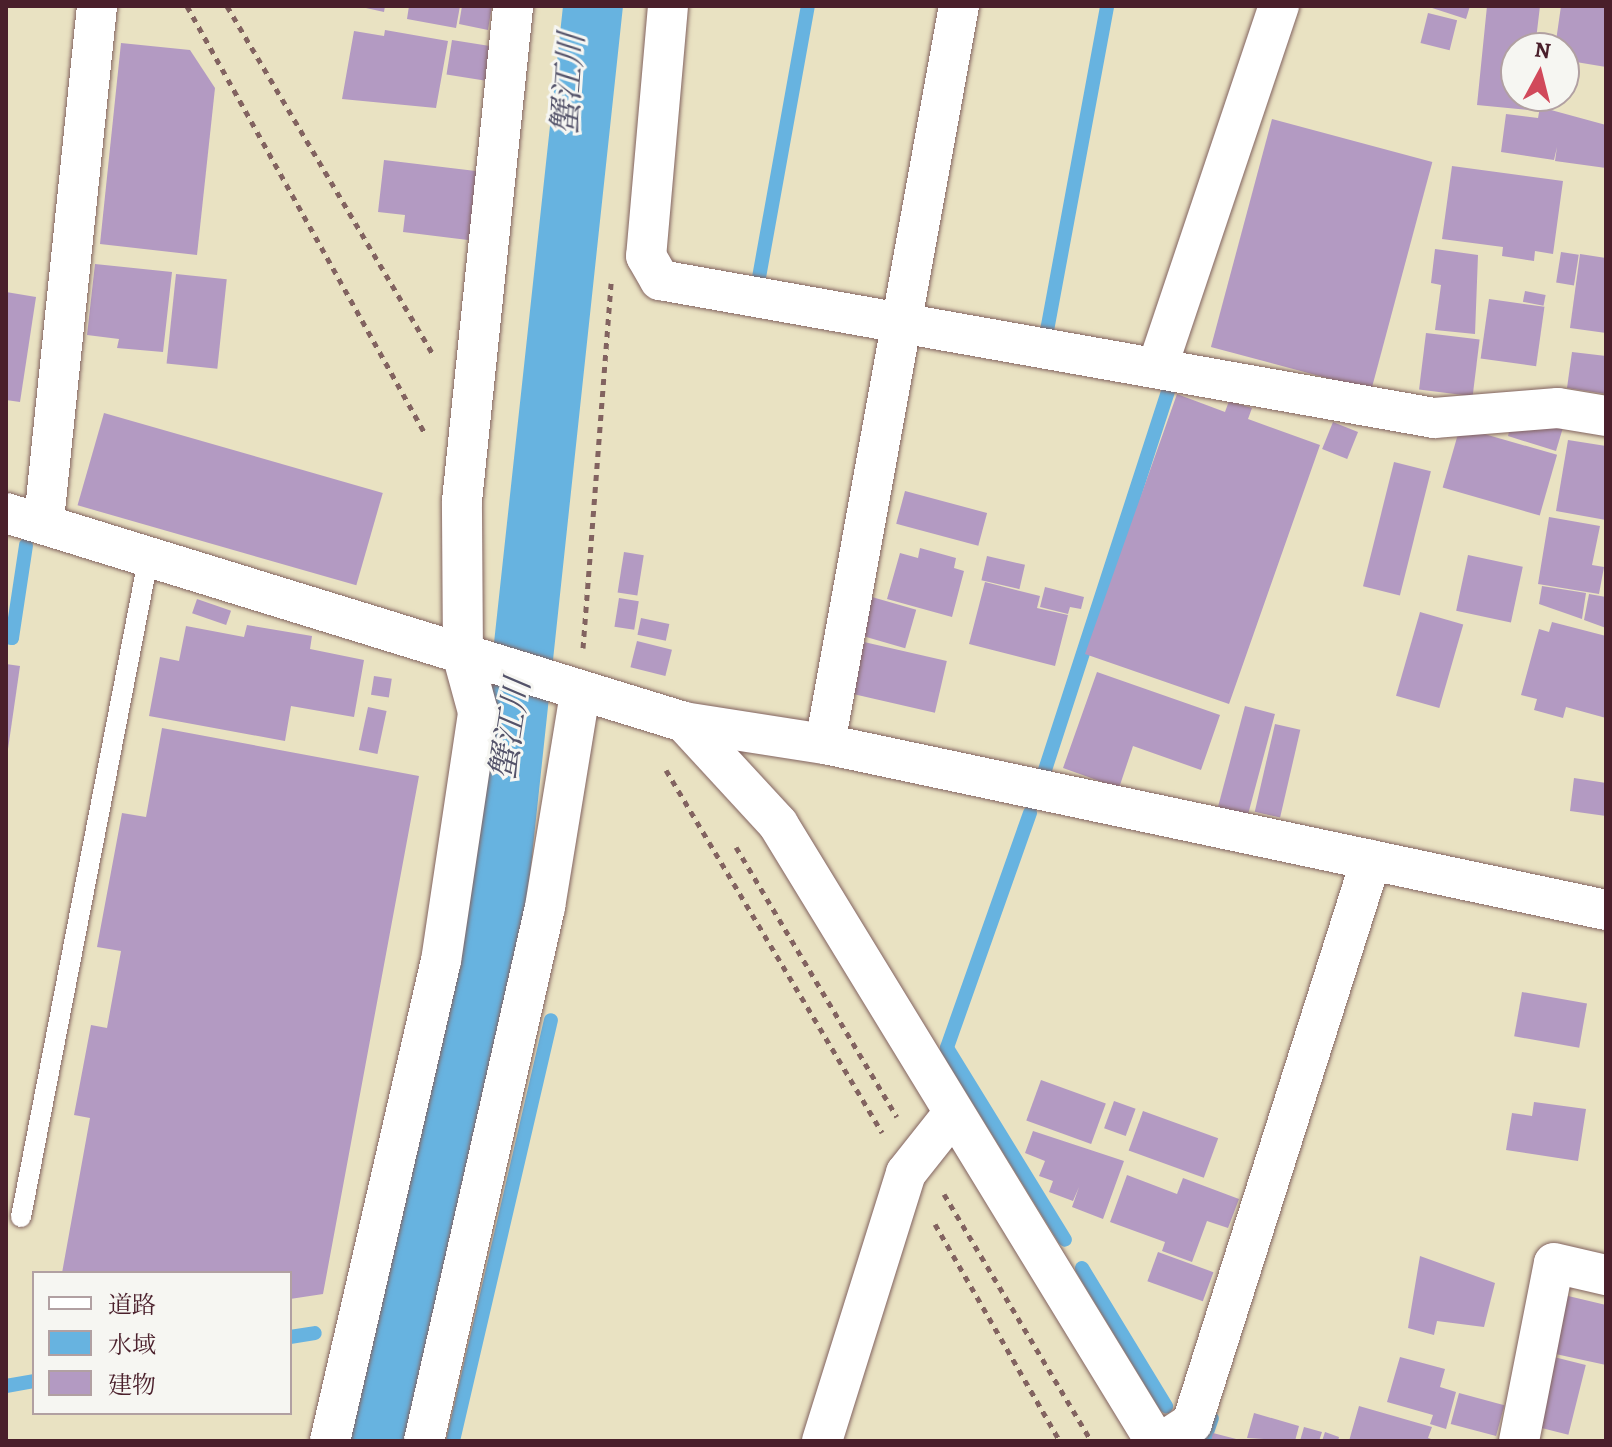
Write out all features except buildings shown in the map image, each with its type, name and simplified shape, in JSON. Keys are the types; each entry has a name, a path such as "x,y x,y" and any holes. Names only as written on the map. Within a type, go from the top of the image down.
{"street":[{"path":"97,6 25,517 473,660 684,722 825,744 1606,910"},
{"path":"330,1441 441,961 478,712 462,501 513,6"},
{"path":"668,6 646,256 660,280 1434,418 1558,408 1606,416"},
{"path":"825,744 959,6"},
{"path":"1157,368 1279,6"},
{"path":"424,1441 545,907 571,690"},
{"path":"684,722 778,824 952,1115 1155,1441"},
{"path":"1164,1441 1192,1423 1371,860"},
{"path":"822,1441 913,1164 952,1115"},
{"path":"1519,1441 1554,1263 1606,1275"}],"lane":[{"path":"21,1217 149,555"}],"path":[{"path":"187,6 462,501"},
{"path":"227,6 470,418"},
{"path":"571,690 598,378 613,269"},
{"path":"628,707 685,778"},
{"path":"628,707 913,1164 1091,1441"},
{"path":"731,838 913,1164 1060,1441"}],"water":[{"name":"蟹江川","path":"563,6 623,6 524,931 405,1441 345,1441 489,689"}],"waterway":[{"path":"758,283 808,6"},
{"path":"1046,336 1107,6"},
{"path":"1045,770 1169,388"},
{"path":"6,637 12,638 26,545"},
{"path":"1030,813 947,1048 1065,1240"},
{"path":"453,1441 551,1020"},
{"path":"1082,1268 1166,1406"},
{"path":"292,1337 315,1333"},
{"path":"6,1386 32,1381"},
{"path":"1204,1441 1212,1418"}]}
